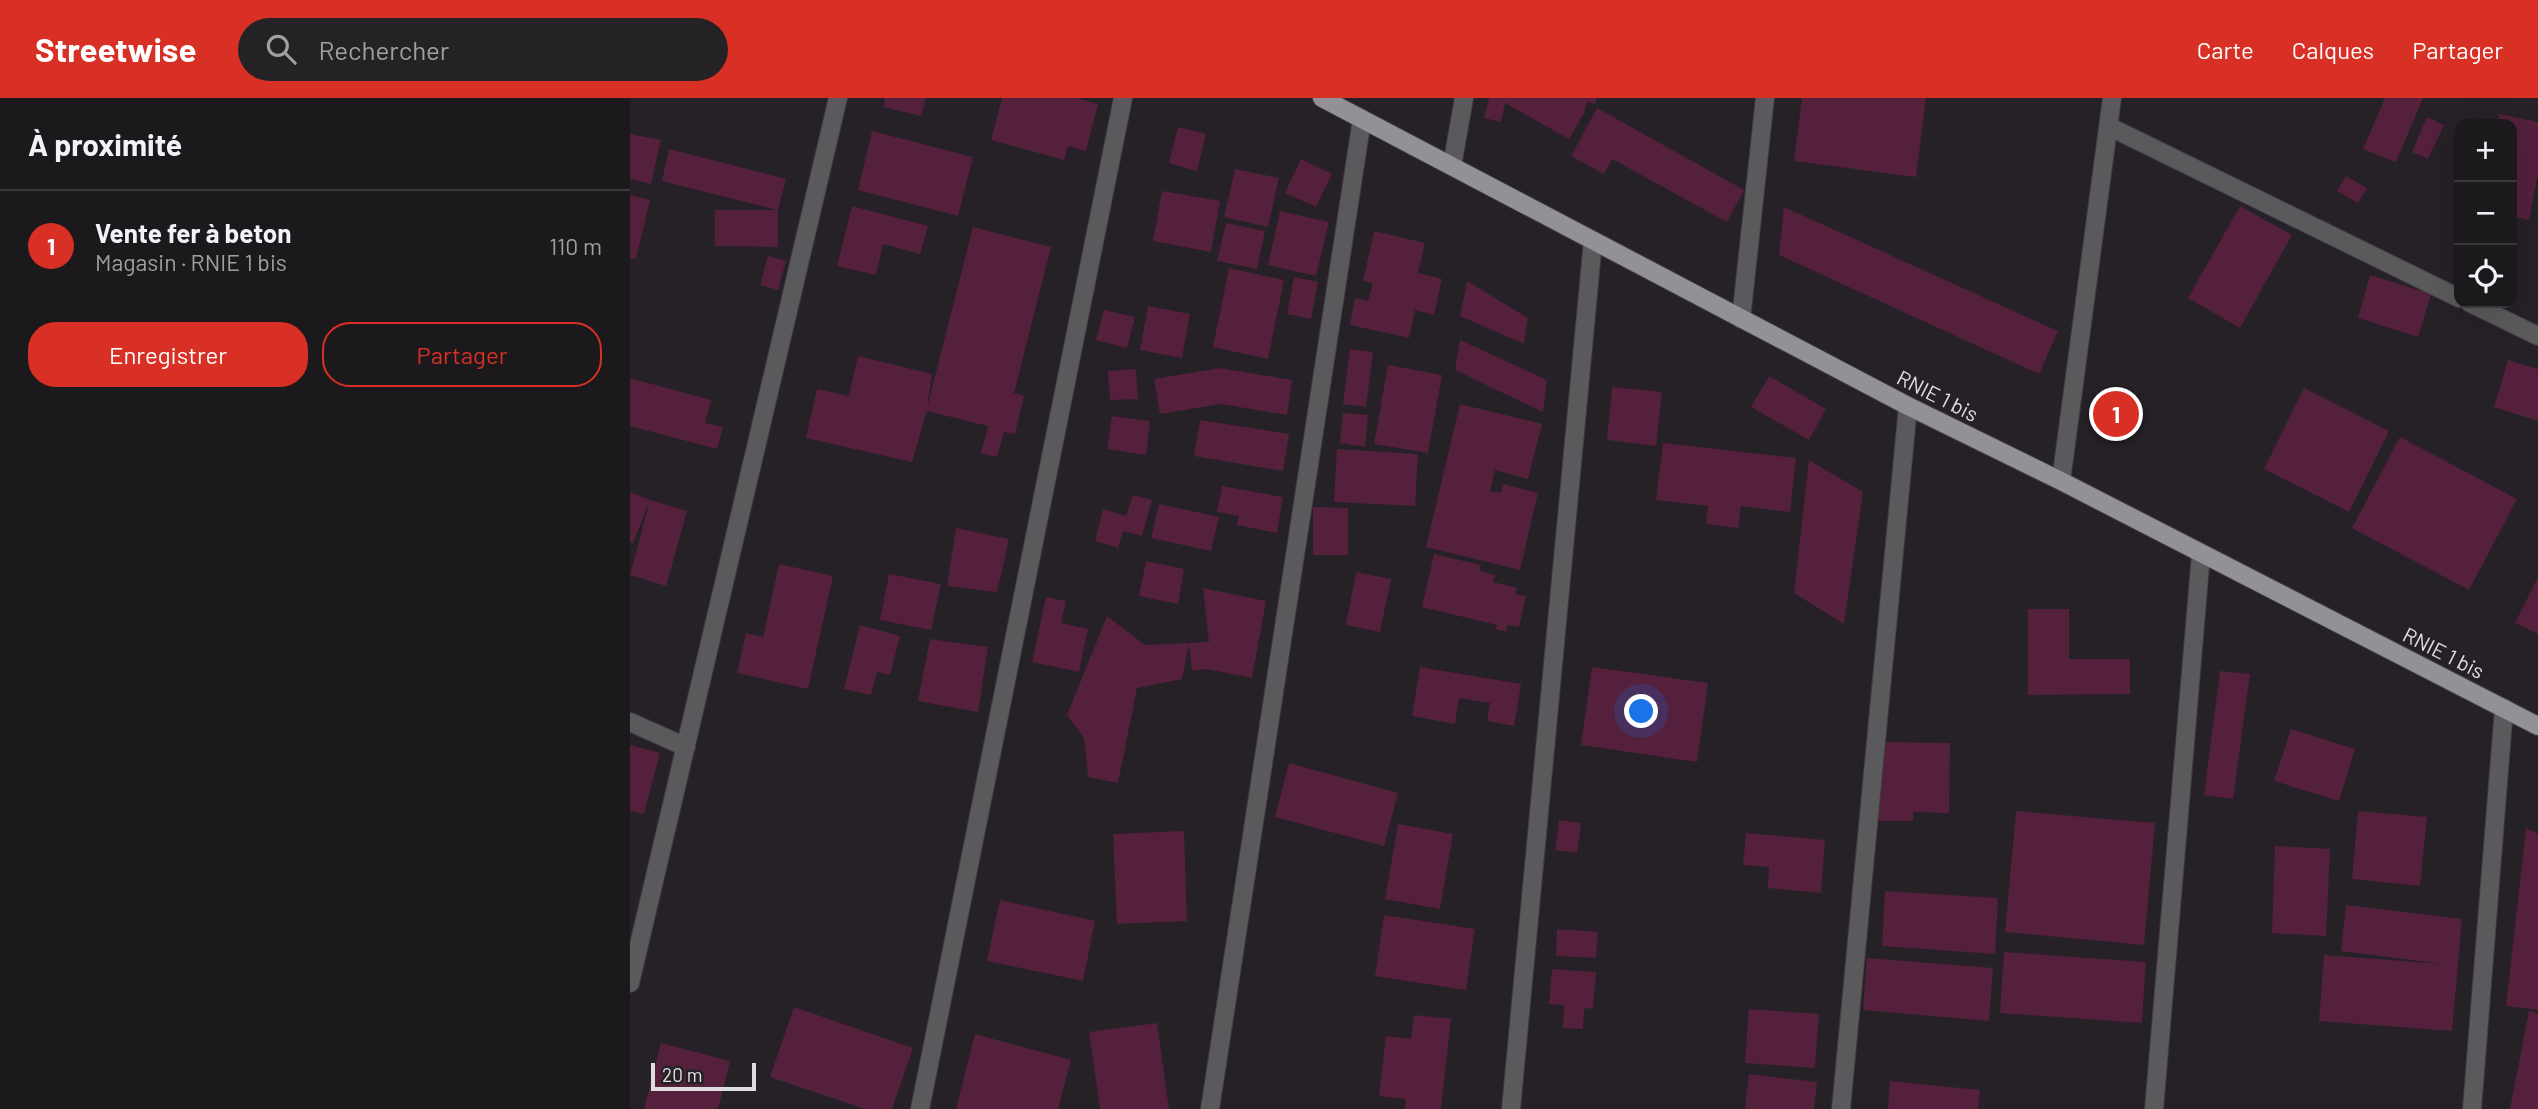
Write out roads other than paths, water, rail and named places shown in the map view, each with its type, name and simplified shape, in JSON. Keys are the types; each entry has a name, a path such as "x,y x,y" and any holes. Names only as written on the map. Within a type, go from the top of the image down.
{"main road":[{"name":"RNIE 1 bis","path":"1322,98 1908,406 2061,481 2538,726"}],"street":[{"path":"630,984 838,98"},
{"path":"920,1109 1123,98"},
{"path":"1452,166 1464,98"},
{"path":"1741,319 1765,98"},
{"path":"2061,481 2112,98"},
{"path":"1210,1109 1362,119"},
{"path":"2110,127 2454,296"},
{"path":"1511,1109 1593,240"},
{"path":"2480,308 2538,336"},
{"path":"1841,1109 1908,406"},
{"path":"2154,1109 2201,554"},
{"path":"2472,1109 2504,708"},
{"path":"630,722 686,747"}],"place":[{"name":"Vente fer à beton","path":"2116,414"}]}
